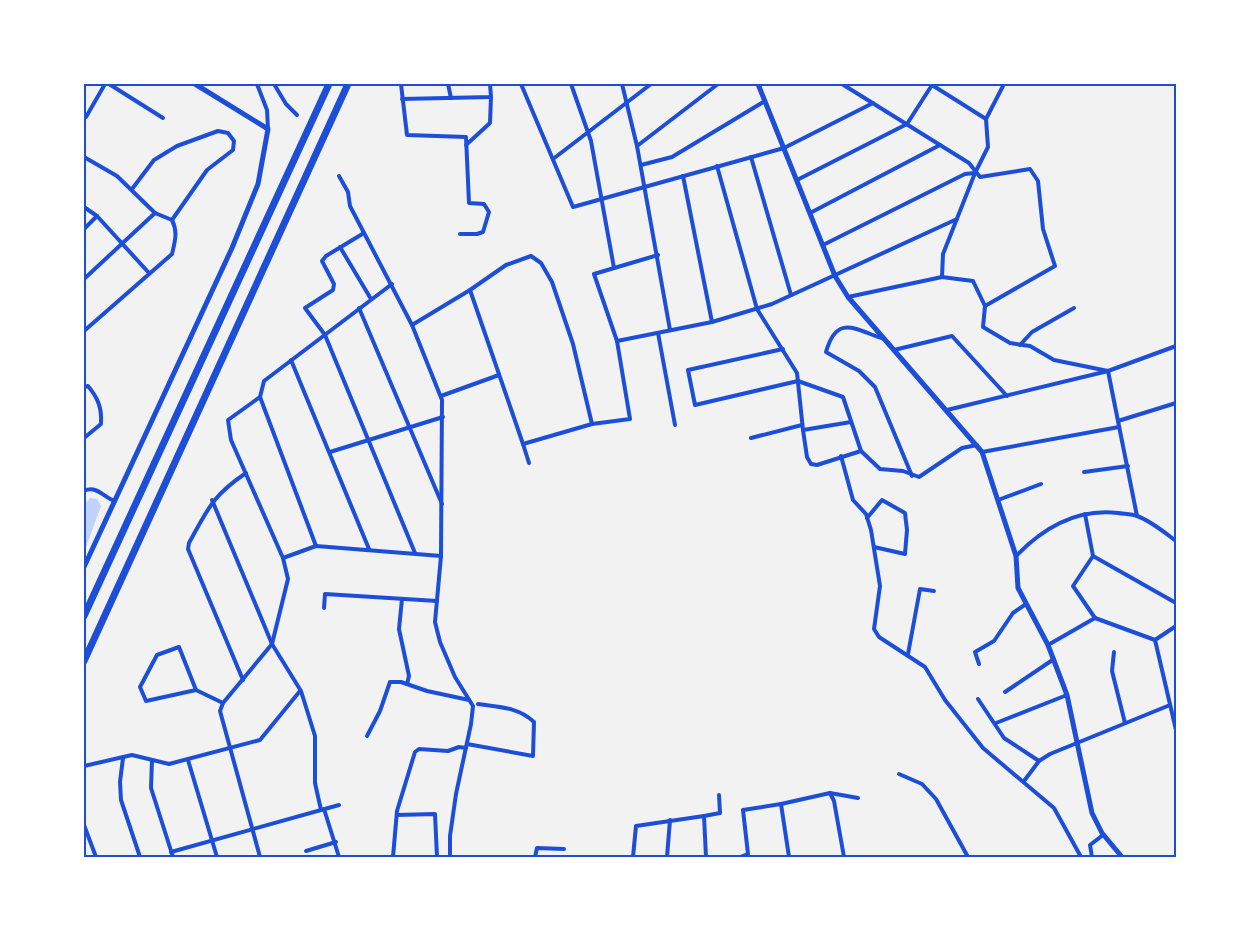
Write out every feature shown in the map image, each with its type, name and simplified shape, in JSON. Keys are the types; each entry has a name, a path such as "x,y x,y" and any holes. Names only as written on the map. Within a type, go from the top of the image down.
{"highway":[{"path":"84,616 329,84"},
{"path":"84,661 348,84"}],"street":[{"path":"84,118 86,118 105,84"},
{"path":"109,84 163,118"},
{"path":"195,84 268,129"},
{"path":"84,567 232,248 258,184 268,129 267,110 257,84"},
{"path":"274,84 286,104 297,115"},
{"path":"401,84 407,135 466,138 468,203 484,204 489,212 483,232 478,234 460,234"},
{"path":"448,84 450,98"},
{"path":"466,145 490,123 490,84"},
{"path":"521,84 573,207 784,148 873,103"},
{"path":"571,84 588,132 614,268"},
{"path":"622,84 638,146 670,330"},
{"path":"553,159 651,84"},
{"path":"638,146 718,84"},
{"path":"758,84 835,276 848,297 982,452 1016,556 1018,588 1048,645 1067,695 1092,813 1103,835 1122,857"},
{"path":"842,84 969,163 980,177 1030,169 1038,181 1043,230 1055,266 985,306"},
{"path":"942,277 942,254 975,173 988,147 986,120 1004,84"},
{"path":"797,180 907,124 932,85 986,120"},
{"path":"402,99 491,96"},
{"path":"641,165 672,157 765,101"},
{"path":"84,331 172,254 176,238 172,220 207,170 233,150 234,140 228,133 218,131 177,146 154,160 132,189"},
{"path":"810,213 940,145"},
{"path":"84,157 117,176 155,213 172,220"},
{"path":"750,157 791,294"},
{"path":"717,166 757,309 797,372 802,428 811,464 817,465 861,451"},
{"path":"823,245 965,174 975,173"},
{"path":"339,176 348,192 350,206 392,284 412,326 441,396 443,417 443,506 435,622 440,642 455,677 472,706 467,746 456,794 450,836 450,857"},
{"path":"683,176 712,322"},
{"path":"84,207 97,216 149,273"},
{"path":"84,279 155,213"},
{"path":"84,228 97,216"},
{"path":"617,340 712,322 757,309 835,276 957,220"},
{"path":"364,234 340,247 322,261 334,284 332,290 305,308 325,335 415,553"},
{"path":"340,247 371,299"},
{"path":"523,444 592,424 630,420 617,340 594,274 658,255"},
{"path":"412,326 506,265 531,256 541,262 552,282 573,344 592,424"},
{"path":"848,297 942,277 973,281 985,306 983,327 1010,343 1030,346 1054,360 1108,371"},
{"path":"316,546 260,397 264,381 392,284"},
{"path":"470,290 529,462"},
{"path":"359,308 443,506"},
{"path":"1020,344 1032,332 1074,308"},
{"path":"884,338 850,326 839,329 830,338 826,352 859,371 875,387 912,476"},
{"path":"658,333 675,425"},
{"path":"894,350 952,336 1007,396"},
{"path":"947,410 1108,371 1176,346"},
{"path":"783,349 688,370 695,405 798,381 843,397 861,451 880,469 903,472 919,477 962,448 977,445"},
{"path":"291,360 369,549"},
{"path":"1108,371 1137,516"},
{"path":"441,396 499,374"},
{"path":"84,387 88,386 96,396 102,413 101,424 84,438"},
{"path":"260,397 228,420 231,440 284,558 288,578 272,644 223,703 220,711 260,857"},
{"path":"1118,421 1176,403"},
{"path":"330,452 443,417"},
{"path":"751,438 802,428 852,422"},
{"path":"982,452 1119,427"},
{"path":"841,456 853,500 867,518 874,548 880,586 874,629 879,637 908,654 925,667 945,700 984,748 1054,808 1081,857"},
{"path":"1084,472 1128,466"},
{"path":"243,680 188,549 189,543 212,500 222,490 246,473"},
{"path":"998,500 1041,484"},
{"path":"84,491 90,488 98,490 116,501"},
{"path":"212,500 272,644 301,691 315,736 315,784 322,809 336,842 339,857"},
{"path":"867,518 882,500 906,513 905,554 874,548"},
{"path":"1016,556 1044,530 1060,521 1085,514 1107,512 1137,516 1176,541"},
{"path":"1085,514 1093,556 1074,586 1095,618 1155,640"},
{"path":"284,558 316,546 441,556"},
{"path":"1093,556 1176,603"},
{"path":"908,654 920,589 934,591"},
{"path":"324,608 325,594 437,601"},
{"path":"402,599 399,629 409,676 407,684"},
{"path":"979,664 975,652 994,641 1013,613 1026,604"},
{"path":"1048,645 1095,618"},
{"path":"1155,640 1176,626"},
{"path":"1155,640 1176,730"},
{"path":"196,690 179,647 156,655 140,687 146,701 196,690 223,703"},
{"path":"1114,652 1112,671 1126,723"},
{"path":"1005,692 1054,659"},
{"path":"367,736 380,712 390,682 407,684 469,700"},
{"path":"84,766 132,755 169,764 260,740 301,691"},
{"path":"996,724 1067,695"},
{"path":"978,699 1004,738 1039,761"},
{"path":"393,857 397,815 415,752 419,749 448,751 459,746 467,746 533,756 534,722 526,714 514,709 478,704"},
{"path":"1024,782 1039,761 1050,754 1170,705"},
{"path":"123,758 120,782 121,800 140,857"},
{"path":"152,760 151,788 172,857"},
{"path":"188,760 216,857"},
{"path":"899,774 922,784 936,799 968,857"},
{"path":"830,793 834,801 844,857"},
{"path":"740,857 748,856 743,810 830,793 858,798"},
{"path":"632,857 636,826 720,813 720,795"},
{"path":"781,804 789,857"},
{"path":"171,852 339,805"},
{"path":"397,815 435,814 437,857"},
{"path":"704,816 706,857"},
{"path":"667,857 670,820"},
{"path":"84,825 96,857"},
{"path":"1092,857 1090,845 1103,835"},
{"path":"306,851 336,842"},
{"path":"535,857 537,848 564,849"}],"water":[{"path":"90,498 97,499 101,506 84,549 84,505"}]}
